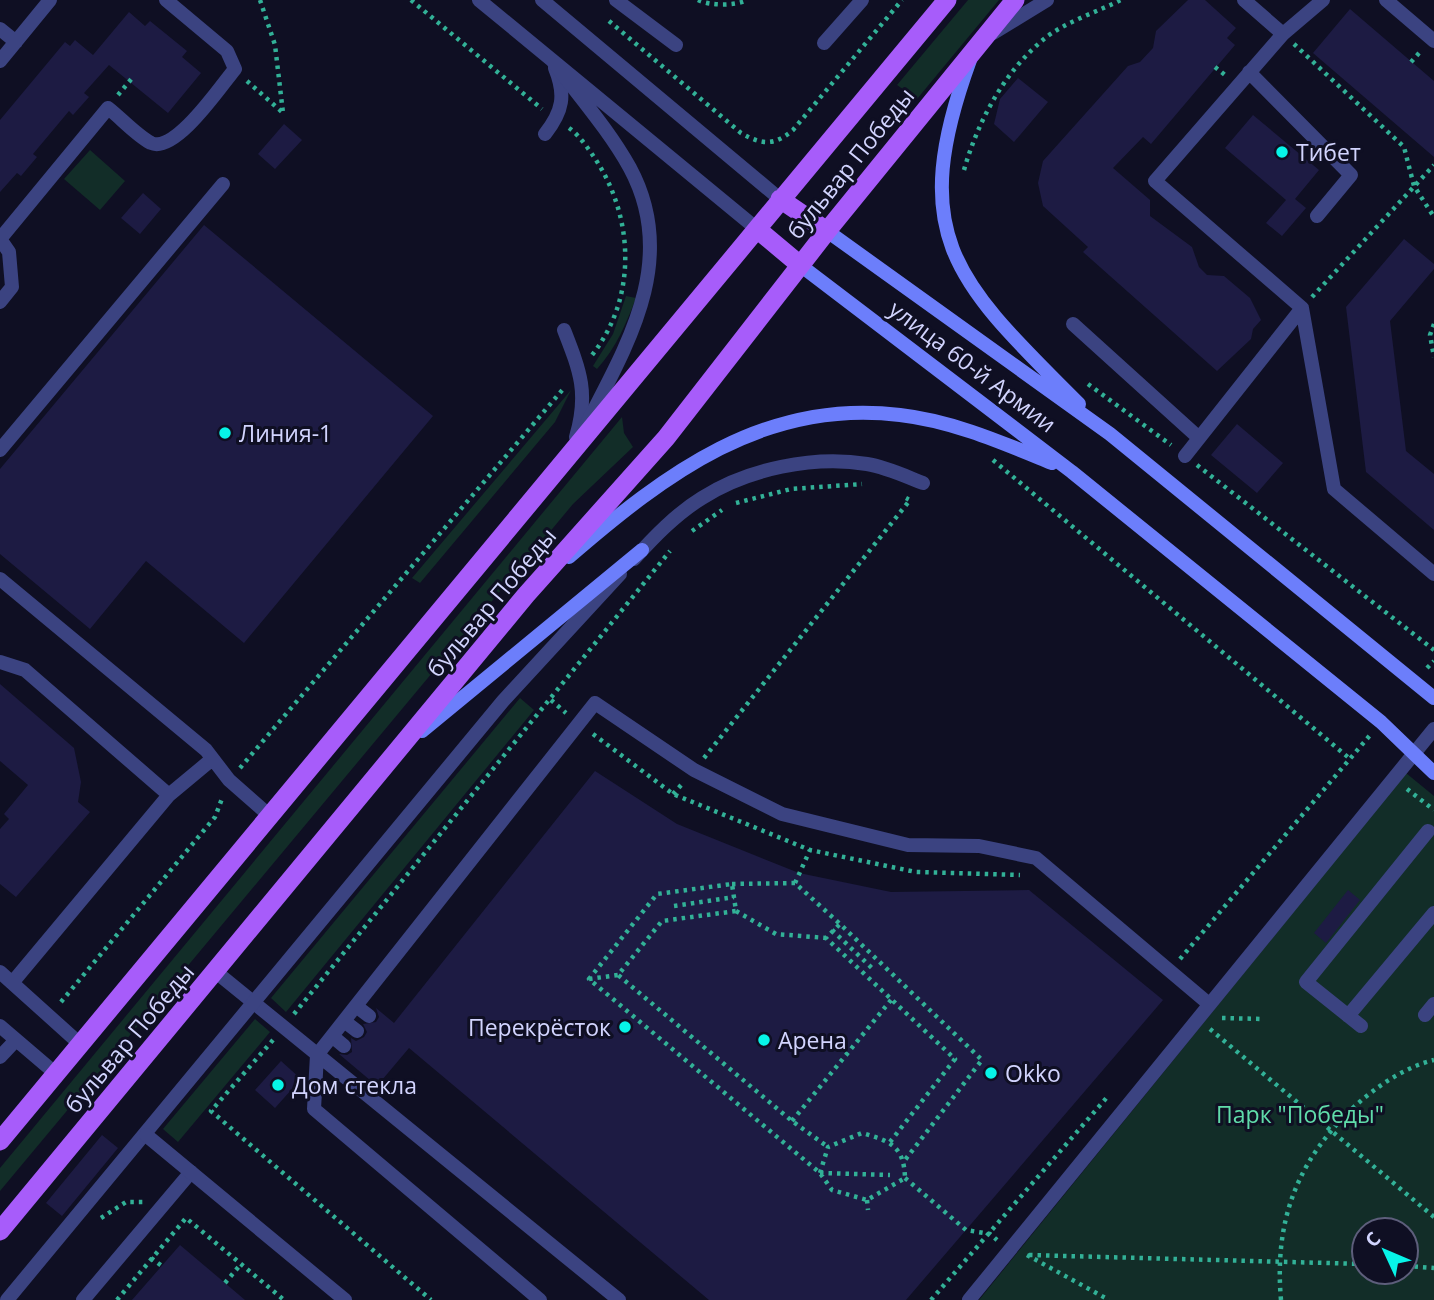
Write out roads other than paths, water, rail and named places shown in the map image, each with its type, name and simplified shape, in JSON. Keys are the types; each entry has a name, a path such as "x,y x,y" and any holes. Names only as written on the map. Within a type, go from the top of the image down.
{"main road":[{"name":"бульвар Победы","path":"0,1141 947,0"},
{"name":"бульвар Победы","path":"0,1231 526,595 666,438 827,231 1014,0"},
{"path":"979,43 958,93 946,144 942,211 949,241 968,283 998,322 1110,435"},
{"name":"улица 60-й Армии","path":"780,199 1110,435 1434,698"},
{"name":"улица 60-й Армии","path":"757,229 800,265 1072,472 1381,722 1434,773"},
{"path":"526,595 627,507 699,457 736,438 777,424 850,413 901,415 991,438 1072,472"},
{"path":"400,749 642,550"}],"street":[{"path":"0,61 50,0"},
{"path":"0,302 12,287 9,253 0,239 108,107 152,144 165,144 178,137 234,69 227,51 166,0"},
{"name":"улица 60-й Армии","path":"479,0 757,229"},
{"name":"улица 60-й Армии","path":"542,0 780,199"},
{"path":"616,0 676,45"},
{"path":"824,43 862,0"},
{"path":"979,43 1047,0"},
{"path":"1244,0 1283,34"},
{"path":"1323,0 1283,34 1155,181 1302,308 1334,489 1434,573"},
{"path":"1386,0 1434,41"},
{"path":"0,29 16,42"},
{"path":"545,134 556,120 563,103 562,84 552,60"},
{"path":"552,60 618,148 631,171 643,198 650,241 646,292 628,343 569,457"},
{"path":"1250,72 1351,175 1317,216"},
{"path":"0,450 223,184"},
{"path":"1185,456 1302,308"},
{"path":"1073,324 1199,438"},
{"path":"564,330 580,371 583,390 582,418 569,457"},
{"path":"7,1300 503,701 642,550 702,498 741,480 784,466 827,462 867,464 923,483"},
{"path":"0,579 206,750 211,760 229,780 271,817"},
{"path":"0,662 25,670 169,795"},
{"path":"540,1300 314,1109 317,1055 596,703 694,770 795,817 908,845 979,846 1036,858 1209,1004"},
{"path":"969,1300 1392,776 1414,755 1434,729"},
{"path":"12,983 169,795 211,760"},
{"path":"1360,1026 1306,982 1428,831"},
{"path":"1348,1016 1434,913"},
{"path":"0,972 80,1044"},
{"path":"216,972 619,1300"},
{"path":"356,1006 369,1016"},
{"path":"344,1021 357,1031"},
{"path":"0,1026 55,1073"},
{"path":"332,1036 344,1046"},
{"path":"0,1057 16,1040"},
{"path":"146,1135 345,1300"},
{"path":"83,1300 191,1172"}],"place":[{"name":"Тибет","path":"1282,152"},
{"name":"Линия-1","path":"225,433"},
{"name":"Перекрёсток","path":"625,1027"},
{"name":"Арена","path":"764,1040"},
{"name":"Okko","path":"991,1073"},
{"name":"Дом стекла","path":"278,1085"}],"park label":[{"name":"Парк \"Победы\"","path":"1300,1114"}]}
